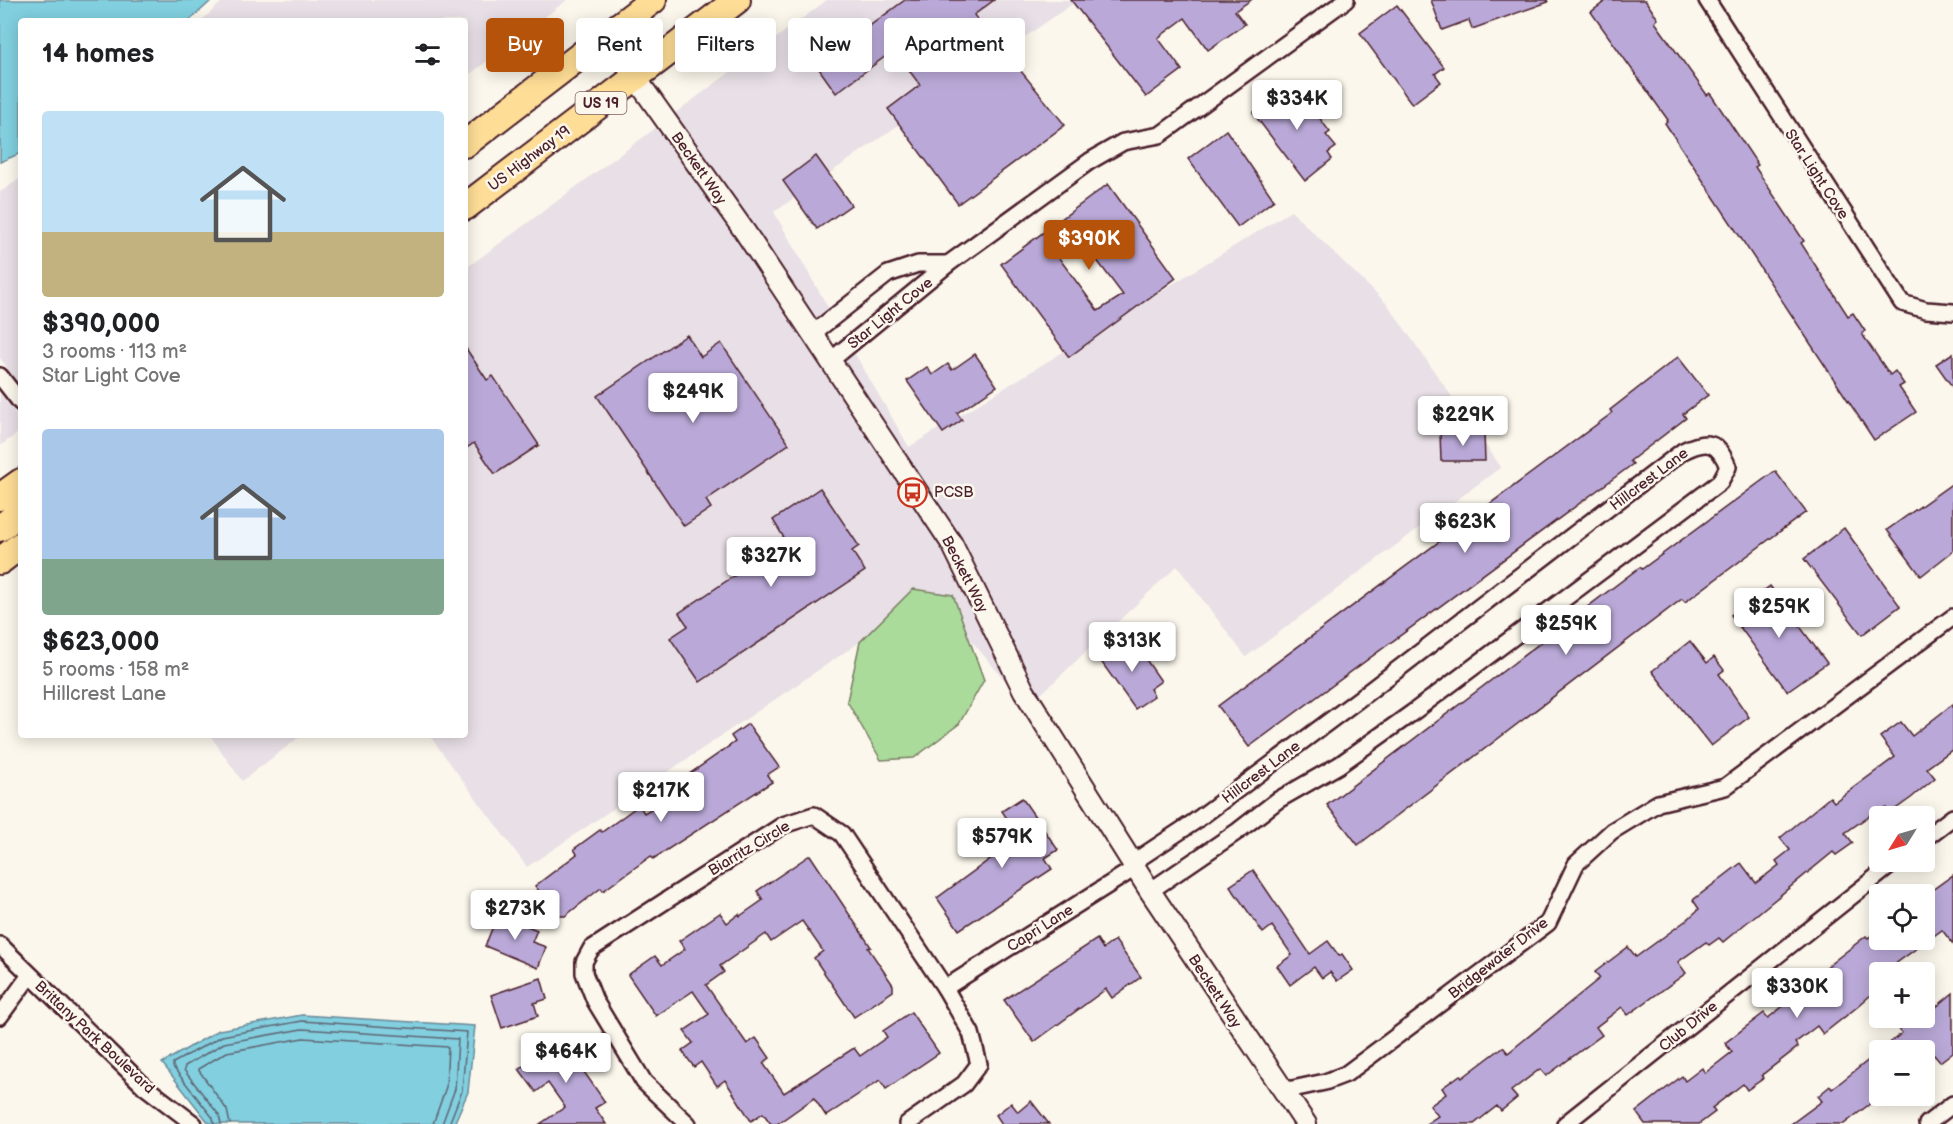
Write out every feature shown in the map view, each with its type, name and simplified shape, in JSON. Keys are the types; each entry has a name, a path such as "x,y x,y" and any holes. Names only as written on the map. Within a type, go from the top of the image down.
{"highway":[{"path":"630,18 653,0"},
{"name":"US Highway 19","path":"468,205 737,0"},
{"path":"468,142 576,59"},
{"path":"0,498 18,484"},
{"path":"0,528 18,514"},
{"path":"0,561 18,547"}],"street":[{"name":"Star Light Cove","path":"830,361 948,264 1090,161 1123,142 1160,135 1346,0"},
{"name":"Star Light Cove","path":"1707,0 1902,303 1926,310 1953,312"},
{"name":"Beckett Way","path":"631,72 745,232 952,544 1023,691 1133,865 1306,1124"},
{"name":"Star Light Cove","path":"812,334 888,274 918,264 948,264"},
{"path":"0,376 18,399"},
{"name":"Hillcrest Lane","path":"1133,865 1359,699 1683,451 1698,443 1713,444 1723,453 1728,467 1720,482 1339,765 1278,800 1238,831 1150,891"},
{"name":"Bridgewater Drive","path":"1283,1091 1325,1082 1346,1074 1548,923 1576,864 1612,831 1658,803 1725,787 1953,617"},
{"name":"Biarritz Circle","path":"688,1124 644,1082 595,1001 584,973 584,962 591,949 783,825 814,815 842,834 945,988 971,1033 979,1064 964,1084 908,1124"},
{"path":"1935,831 1953,818"},
{"name":"Capri Lane","path":"945,988 1133,865"},
{"name":"Club Drive","path":"1565,1124 1882,872"},
{"name":"Brittany Park Boulevard","path":"0,945 144,1086 194,1124"},
{"path":"0,1016 30,975"},
{"path":"1927,1124 1953,1104"}],"shaded area":[{"path":"224,0 567,0 543,18 486,18 486,62 468,76 468,18 204,18"},
{"path":"827,0 1078,0 1025,37 1025,18 884,18 884,72 975,72 774,212 829,309 815,319 674,114 730,72 776,72 776,38 788,29 788,72 872,72 872,18 803,18"},
{"path":"657,127 736,239 943,550 1008,684 968,637 953,595 913,589 860,642 527,867 431,738 468,738 468,267"},
{"path":"18,180 18,382 0,358 0,192"},
{"path":"1291,211 1388,305 1501,467 1246,657 1177,566 1039,696 961,538 844,362 855,354 909,447"},
{"path":"0,393 18,417 18,433 0,446"},
{"path":"212,738 298,738 242,781"}],"green space":[{"path":"913,589 953,595 984,680 959,724 914,758 881,760 847,701 860,642"}],"water":[{"path":"0,0 212,0 192,18 18,18 18,154 0,162"},
{"path":"302,1015 475,1026 468,1092 454,1124 213,1124 208,1122 162,1063 219,1030"}],"building":[{"path":"905,0 994,0 974,15 976,18 884,18 884,57 872,66 872,24"},
{"path":"1071,0 1251,0 1235,11 1245,24 1208,50 1185,18 1158,38 1182,70 1146,97"},
{"path":"1431,0 1547,0 1548,2 1472,29 1469,20 1442,30"},
{"path":"1607,0 1645,0 1658,19 1655,22 1707,95 1710,93 1758,165 1755,167 1804,241 1801,243 1848,316 1853,313 1865,331 1862,334 1890,375 1895,371 1904,384 1899,387 1916,412 1874,440 1665,123 1668,120 1591,12"},
{"path":"1397,5 1444,67 1435,74 1441,82 1412,104 1360,33"},
{"path":"821,72 864,72 836,93"},
{"path":"910,72 1022,72 1065,125 958,204 888,109 920,85"},
{"path":"1289,85 1302,102 1308,98 1318,110 1315,112 1330,132 1326,135 1336,147 1328,153 1332,159 1305,181 1253,113"},
{"path":"1226,130 1274,200 1238,227 1188,159"},
{"path":"816,156 851,205 817,229 783,181"},
{"path":"1108,184 1176,278 1069,357 1001,264","holes":["1078,235 1123,295 1098,311 1053,250"]},
{"path":"687,335 701,357 721,343 789,444 706,500 711,508 684,526 597,396"},
{"path":"468,352 487,380 493,376 539,445 495,474 474,443 468,447"},
{"path":"1953,353 1953,388 1936,364"},
{"path":"975,354 997,386 957,413 962,420 943,433 907,381 927,367 932,375 948,364 952,370"},
{"path":"1678,357 1708,395 1683,414 1686,418 1630,461 1633,464 1249,747 1218,706 1612,413 1610,410"},
{"path":"1440,433 1484,433 1485,461 1441,461"},
{"path":"1775,471 1806,512 1685,602 1682,599 1358,845 1327,805 1640,567 1642,569"},
{"path":"1953,483 1953,551 1921,576 1887,530"},
{"path":"820,488 859,546 852,551 865,571 700,682 670,638 688,626 679,613 786,541 773,520"},
{"path":"1844,528 1900,606 1862,635 1804,559"},
{"path":"1770,586 1827,663 1787,691 1731,615"},
{"path":"1131,638 1161,681 1150,689 1154,696 1135,709 1100,660"},
{"path":"1690,641 1707,663 1714,657 1724,670 1719,674 1749,717 1711,746 1652,671"},
{"path":"1953,704 1953,749 1927,768 1935,778 1911,798 1900,806 1869,806 1869,816 1845,833 1853,843 1836,855 1833,852 1723,942 1719,938 1709,945 1706,942 1678,962 1686,973 1628,1015 1622,1007 1596,1027 1602,1035 1546,1076 1540,1069 1511,1091 1517,1098 1501,1111 1497,1106 1474,1124 1426,1124 1438,1116 1430,1106 1446,1094 1442,1088 1460,1075 1462,1078 1503,1047 1508,1053 1600,978 1595,972 1628,947 1636,957 1688,919 1699,909 1693,900 1741,863 1756,883 1779,865 1776,861 1790,850 1780,838 1830,797 1834,802 1895,757 1880,737 1901,722 1912,736"},
{"path":"748,724 779,767 767,775 772,782 653,859 651,856 603,891 601,888 565,916 559,916 535,886 577,854 574,849 600,830 602,832 639,805 644,813 694,784 688,775 735,742 731,736"},
{"path":"1022,798 1058,850 1045,858 1052,869 959,930 937,898 1012,843 1001,826 1008,820 1002,811"},
{"path":"810,855 871,947 868,948 893,985 893,991 854,1017 814,958 823,951 802,921 771,942 766,934 720,966 724,972 706,985 747,1044 756,1038 770,1058 763,1063 784,1093 854,1048 860,1056 887,1037 883,1031 911,1012 939,1053 886,1089 880,1080 826,1116 814,1098 777,1124 771,1124 763,1113 751,1121 725,1080 717,1086 701,1062 694,1067 682,1051 693,1043 684,1031 709,1014 693,991 656,1016 628,975 655,956 662,965 685,949 679,941 720,913 727,923 739,914 740,916 763,900 757,891"},
{"path":"1253,870 1310,954 1328,941 1339,956 1342,954 1353,970 1337,981 1330,972 1322,978 1314,967 1290,985 1277,966 1292,955 1272,926 1263,933 1230,886"},
{"path":"1953,875 1953,944 1942,930 1935,935 1935,888"},
{"path":"498,914 537,930 532,942 546,947 538,968 485,946"},
{"path":"1866,936 1869,950 1914,950 1898,962 1869,962 1869,997 1823,1034 1817,1026 1795,1043 1798,1047 1762,1075 1764,1078 1747,1090 1743,1084 1712,1108 1715,1112 1699,1124 1645,1124 1636,1112 1682,1076 1685,1081 1702,1068 1705,1073 1732,1052 1725,1043 1764,1013 1768,1018 1795,997 1792,994"},
{"path":"1097,939 1103,949 1115,940 1141,977 1112,998 1106,989 1034,1042 1004,1000"},
{"path":"541,978 547,999 534,1003 538,1016 502,1028 491,995"},
{"path":"1953,993 1953,1052 1940,1062 1935,1056 1935,1040 1893,1040 1902,1033 1898,1028 1935,1028 1935,1008"},
{"path":"566,1036 587,1065 582,1069 605,1102 595,1108 606,1124 540,1124 565,1107 548,1083 536,1092 519,1069"},
{"path":"1869,1060 1869,1105 1844,1124 1791,1124 1822,1101 1818,1096 1830,1086 1832,1089"},
{"path":"1031,1101 1049,1124 1002,1124 996,1115 1011,1103 1018,1112"}],"place":[{"name":"PCSB","path":"913,492"}]}
